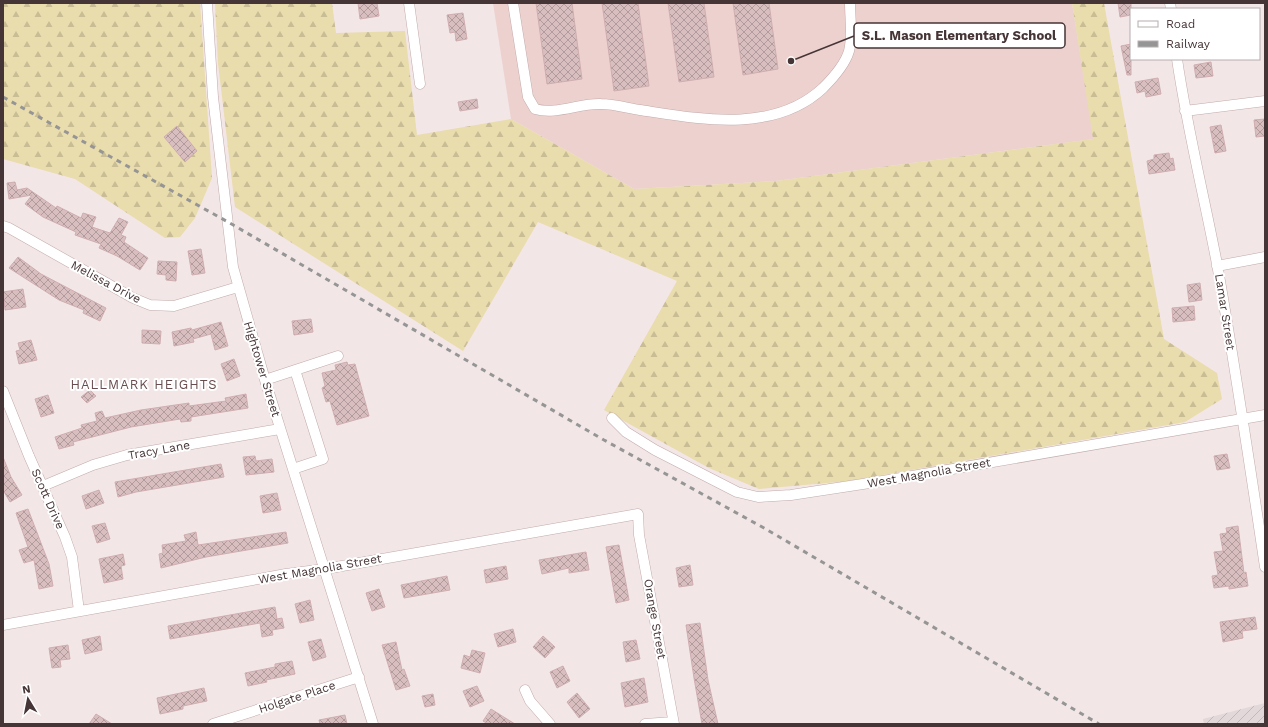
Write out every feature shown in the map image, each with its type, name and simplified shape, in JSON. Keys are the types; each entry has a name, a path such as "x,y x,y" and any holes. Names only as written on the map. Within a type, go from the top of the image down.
{"street":[{"name":"Hightower Street","path":"207,3 213,97 231,251 238,287 280,429 373,724"},
{"path":"409,3 420,84"},
{"path":"513,3 528,98 535,109 553,111 601,104 702,119 746,119 782,113 804,103 835,76 849,53 851,38 850,3"},
{"name":"Lamar Street","path":"1177,60 1185,111 1217,266 1244,419 1265,567"},
{"path":"1185,111 1265,101"},
{"name":"Melissa Drive","path":"3,226 133,298 150,305 174,306 238,287"},
{"path":"1217,266 1265,256"},
{"path":"265,380 338,356"},
{"path":"293,470 323,459 295,370"},
{"name":"Scott Drive","path":"3,391 42,486 65,537 72,557 79,611"},
{"name":"West Magnolia Street","path":"612,418 626,432 655,450 737,492 758,497 832,490 1265,415"},
{"name":"Tracy Lane","path":"42,486 93,465 127,455 280,429"},
{"name":"West Magnolia Street","path":"3,625 286,574 325,569 638,514"},
{"name":"Orange Street","path":"638,514 639,535 674,723"},
{"name":"Holgate Place","path":"213,724 227,722 359,678"},
{"path":"525,690 530,701 550,724"},
{"path":"645,724 674,723"}],"shaded area":[{"path":"493,3 1072,3 1094,139 776,181 634,189 511,119"},
{"path":"1265,703 1265,724 1204,724 1203,719"}],"green space":[{"path":"3,3 200,3 212,178 195,218 180,237 165,238 75,179 3,159"},
{"path":"215,3 332,3 336,33 405,31 417,135 511,119 634,189 776,181 1093,139 1072,3 1104,3 1164,339 1217,373 1222,399 1185,422 849,481 759,489 709,468 604,410 677,281 538,222 463,351 235,207 218,63"}],"building":[{"path":"358,3 377,3 379,16 360,19"},
{"path":"536,3 572,3 582,79 547,84"},
{"path":"602,3 638,3 649,86 614,91"},
{"path":"668,3 704,3 714,77 679,82"},
{"path":"733,3 769,3 778,69 743,75"},
{"path":"1118,3 1131,3 1130,15 1120,17"},
{"path":"463,13 467,39 456,41 455,32 450,33 447,15"},
{"path":"1130,44 1131,75 1127,75 1121,46"},
{"path":"1211,62 1213,76 1196,78 1194,65"},
{"path":"1158,78 1161,94 1146,97 1145,91 1137,93 1135,82"},
{"path":"477,99 478,108 460,111 458,102"},
{"path":"1265,119 1265,136 1256,137 1254,120"},
{"path":"1221,125 1226,151 1215,153 1210,127"},
{"path":"177,126 197,151 185,162 164,137"},
{"path":"1169,153 1170,159 1173,158 1175,170 1149,174 1147,161 1154,159 1154,155"},
{"path":"15,182 17,190 27,188 56,208 57,206 81,218 83,213 96,217 92,227 110,233 119,218 128,222 121,235 126,237 124,242 148,258 140,270 117,256 99,248 101,244 75,235 76,232 43,217 25,204 32,195 9,199 7,183"},
{"path":"201,249 205,273 192,275 188,251"},
{"path":"18,257 41,274 106,308 100,321 83,313 84,310 59,300 9,268"},
{"path":"158,261 177,262 176,281 166,280 166,275 157,274"},
{"path":"1200,283 1202,300 1189,302 1187,285"},
{"path":"23,289 26,307 5,310 3,292"},
{"path":"1194,306 1195,320 1173,322 1172,308"},
{"path":"311,319 313,332 294,335 292,321"},
{"path":"221,322 228,346 215,350 211,334 193,339 194,342 174,346 172,332 191,328 192,330"},
{"path":"142,330 161,331 160,344 142,343"},
{"path":"31,340 37,360 19,364 16,351 20,350 18,343"},
{"path":"234,359 240,376 227,381 221,364"},
{"path":"347,362 348,365 355,364 369,416 337,425 330,401 326,402 322,388 325,386 322,373 336,370 335,365"},
{"path":"90,390 96,396 87,403 81,397"},
{"path":"246,394 248,408 191,417 191,421 181,422 180,419 131,427 73,442 74,445 59,449 55,437 82,428 81,425 97,421 95,413 102,411 105,418 141,410 189,403 189,406 226,401 225,398"},
{"path":"48,395 54,413 41,417 35,399"},
{"path":"1227,454 1230,468 1217,470 1214,456"},
{"path":"255,456 256,461 272,459 274,472 246,475 243,457"},
{"path":"3,457 11,477 22,495 10,502 3,490"},
{"path":"221,464 224,477 136,492 118,497 115,482"},
{"path":"99,490 104,503 86,509 82,496"},
{"path":"277,493 281,510 263,513 260,496"},
{"path":"28,509 49,564 53,586 39,589 34,560 24,563 19,550 28,547 16,513"},
{"path":"105,523 110,539 97,543 92,526"},
{"path":"1238,526 1244,573 1246,572 1248,586 1229,589 1229,586 1214,588 1212,576 1218,575 1214,552 1223,551 1220,534 1227,533 1226,528"},
{"path":"196,532 198,545 286,532 288,543 206,557 161,568 159,554 163,553 162,545 186,541 184,535"},
{"path":"619,545 629,600 616,603 606,547"},
{"path":"586,552 589,570 569,573 569,568 542,574 539,560"},
{"path":"123,554 125,565 121,566 123,579 104,583 99,559"},
{"path":"690,565 693,585 679,587 676,568"},
{"path":"506,566 508,579 486,583 484,570"},
{"path":"447,576 450,590 404,598 401,585"},
{"path":"379,589 385,607 372,611 366,593"},
{"path":"310,600 314,620 300,623 295,604"},
{"path":"275,607 277,619 282,618 284,628 272,630 273,635 262,637 260,623 170,639 168,626"},
{"path":"1255,617 1257,629 1242,631 1243,638 1223,642 1220,622"},
{"path":"700,623 708,680 718,724 702,724 686,625"},
{"path":"513,629 516,642 498,647 494,634"},
{"path":"100,636 102,650 85,654 82,640"},
{"path":"543,636 555,647 545,658 533,647"},
{"path":"321,639 326,657 313,661 308,642"},
{"path":"636,640 640,659 626,662 623,642"},
{"path":"396,642 402,670 404,669 410,686 396,690 382,645"},
{"path":"68,645 70,659 60,660 61,667 52,668 49,648"},
{"path":"472,650 485,653 480,673 461,668 464,655 470,657"},
{"path":"292,661 295,674 266,680 267,682 248,686 245,673 275,667 275,664"},
{"path":"563,666 570,681 557,688 550,672"},
{"path":"644,678 648,702 625,707 621,683"},
{"path":"477,686 484,701 470,707 463,691"},
{"path":"204,688 207,701 183,706 183,709 160,714 157,698"},
{"path":"577,693 590,709 579,718 567,702"},
{"path":"433,694 435,705 425,707 422,696"},
{"path":"491,709 515,724 488,724 483,721"},
{"path":"96,714 112,724 89,724"},
{"path":"345,715 347,724 320,724 319,720"}],"railway":[{"path":"3,97 228,222 604,440 764,528 1099,724"}],"place":[{"name":"S.L. Mason Elementary School","path":"791,61"}],"district":[{"name":"HALLMARK HEIGHTS","path":"144,384"}]}
